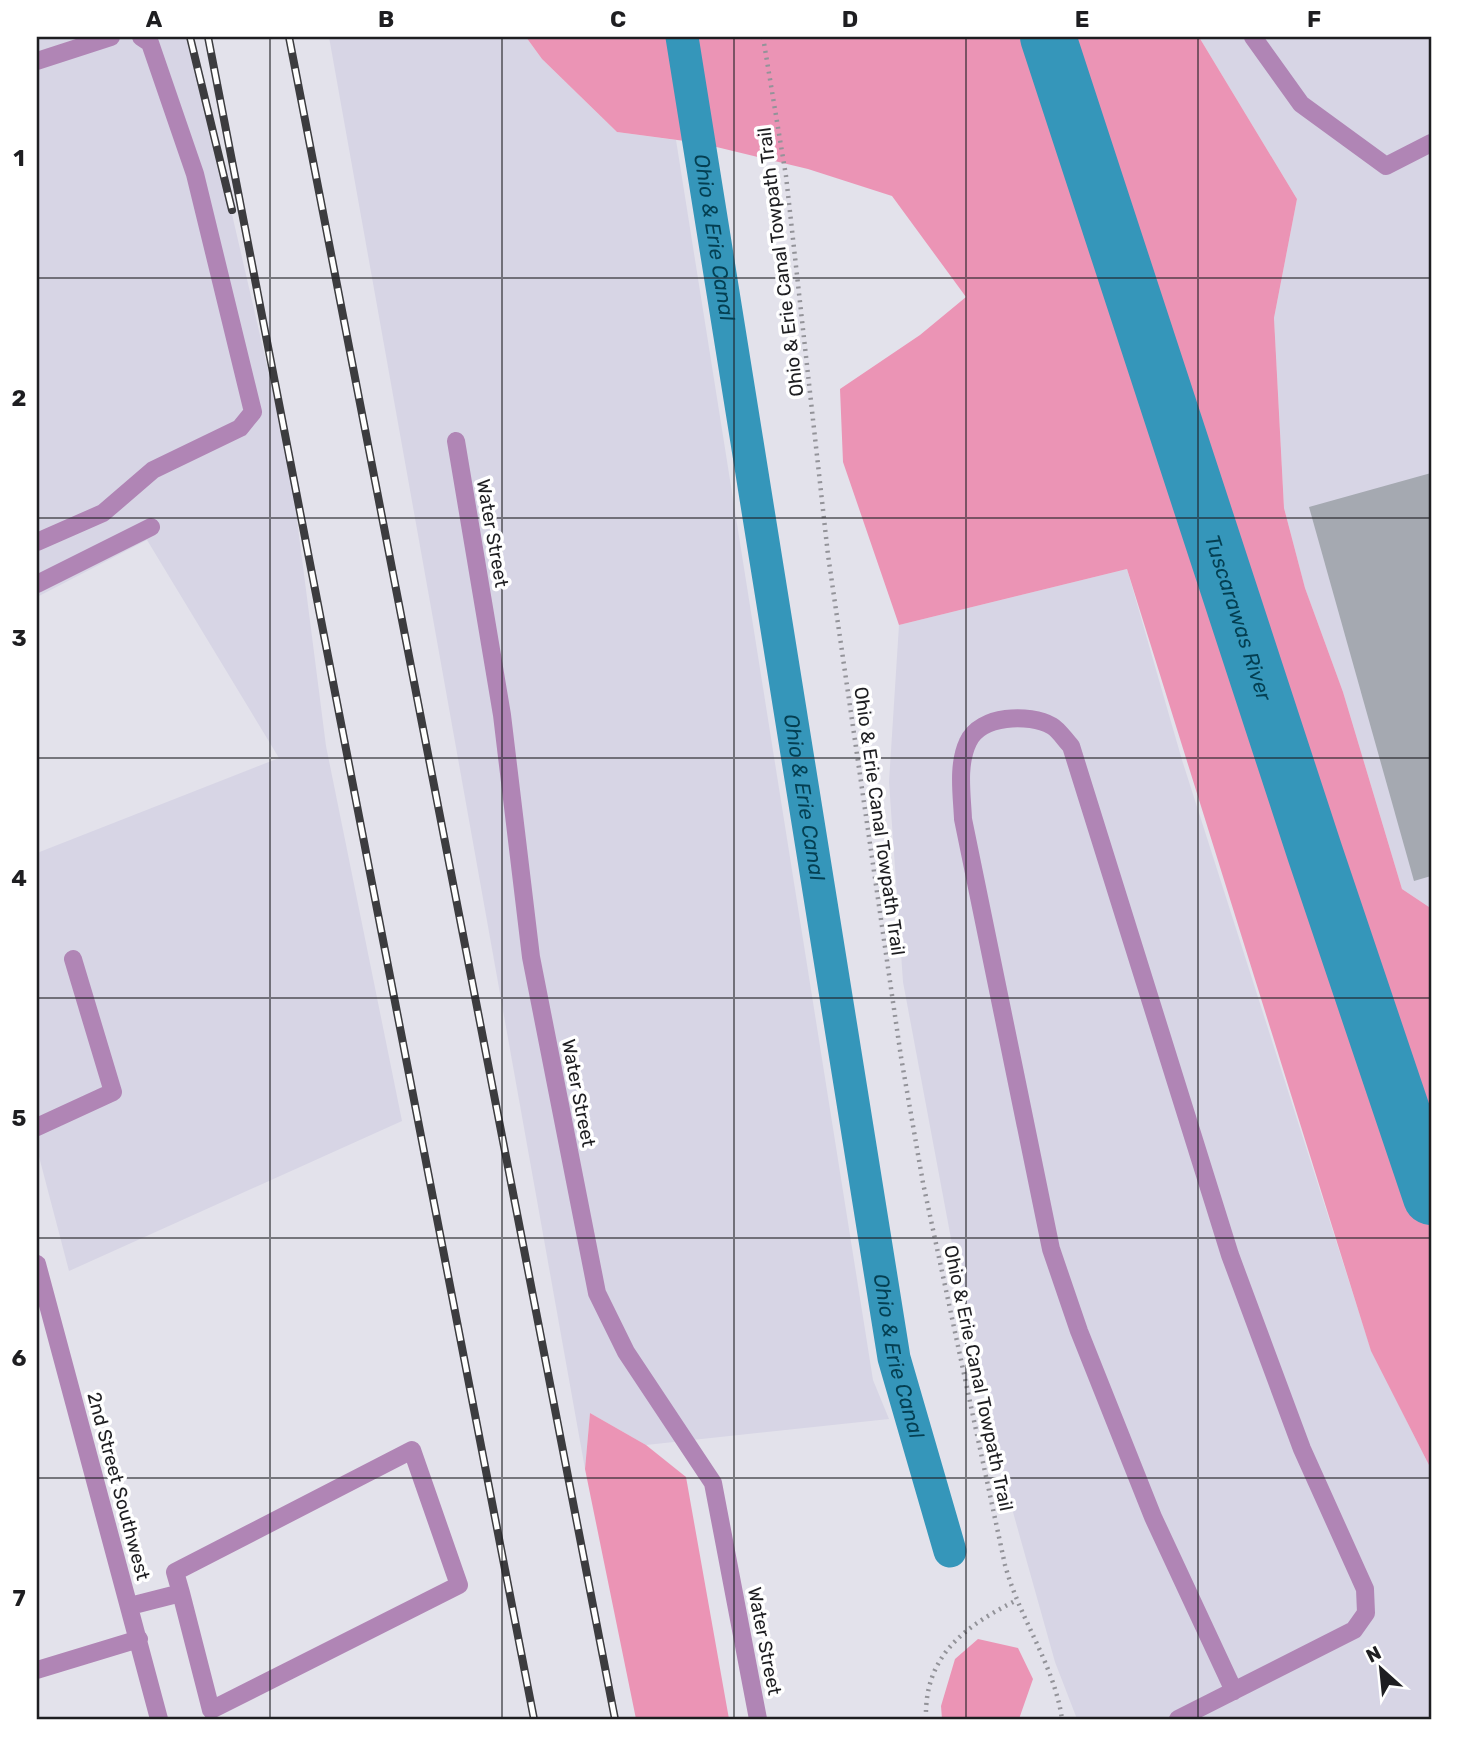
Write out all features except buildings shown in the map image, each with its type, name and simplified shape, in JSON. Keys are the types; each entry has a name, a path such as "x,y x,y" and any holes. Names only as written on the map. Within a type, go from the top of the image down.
{"street":[{"path":"37,61 111,37"},
{"path":"37,542 103,513 153,470 240,428 253,412 195,174 150,43 141,37"},
{"path":"1253,37 1301,104 1386,166 1431,143"},
{"name":"Water Street","path":"456,441 502,715 531,957 597,1293 626,1352 713,1482 758,1719"},
{"path":"37,584 151,527"},
{"path":"1178,1719 1234,1691 1354,1630 1366,1613 1365,1588 1302,1449 1230,1255 1071,746 1053,727 1024,717 985,724 968,740 962,765 963,819 1051,1249 1079,1331 1153,1517 1234,1691"},
{"path":"37,1127 113,1092 73,959"},
{"name":"2nd Street Southwest","path":"37,1264 159,1719"},
{"path":"412,1450 459,1585 211,1710 181,1593 175,1572 412,1450"},
{"path":"130,1606 181,1593"},
{"path":"37,1670 139,1639"}],"path":[{"name":"Ohio & Erie Canal Towpath Trail","path":"763,37 786,176 828,555 899,1045 923,1183 993,1512 1015,1601 1058,1693 1062,1719"},
{"path":"926,1719 926,1700 931,1676 943,1655 977,1623 1015,1601"}],"shaded area":[{"path":"37,37 191,37 290,465 326,746 402,1121 69,1271 37,1149 37,853 279,758 147,540 37,597"},
{"path":"329,37 526,37 542,59 617,132 676,140 873,1380 889,1419 646,1445 590,1413 585,1469"},
{"path":"526,37 1199,37 1297,199 1274,318 1284,508 1305,588 1343,692 1402,889 1429,907 1431,914 1431,1469 1371,1351 1127,569 899,625 843,462 840,389 920,335 966,297 892,196 808,169 700,143 617,132 542,59"},
{"path":"1199,37 1431,37 1431,914 1429,907 1402,889 1343,692 1305,588 1284,508 1274,318 1297,199"},
{"path":"1127,569 1182,760 1371,1350 1431,1469 1431,1719 1077,1719 1055,1662 1011,1505 955,1260 903,982 889,782 899,625"},
{"path":"590,1413 646,1445 686,1477 729,1719 636,1719 585,1469"},
{"path":"978,1639 1018,1648 1033,1679 1019,1719 942,1719 941,1706 955,1659"}],"waterway":[{"name":"Ohio & Erie Canal","path":"682,37 894,1358 950,1551"},
{"name":"Tuscarawas River","path":"1048,37 1315,853 1431,1197"}],"railway":[{"path":"190,37 232,210"},
{"path":"208,37 534,1719"},
{"path":"289,37 615,1719"}]}
